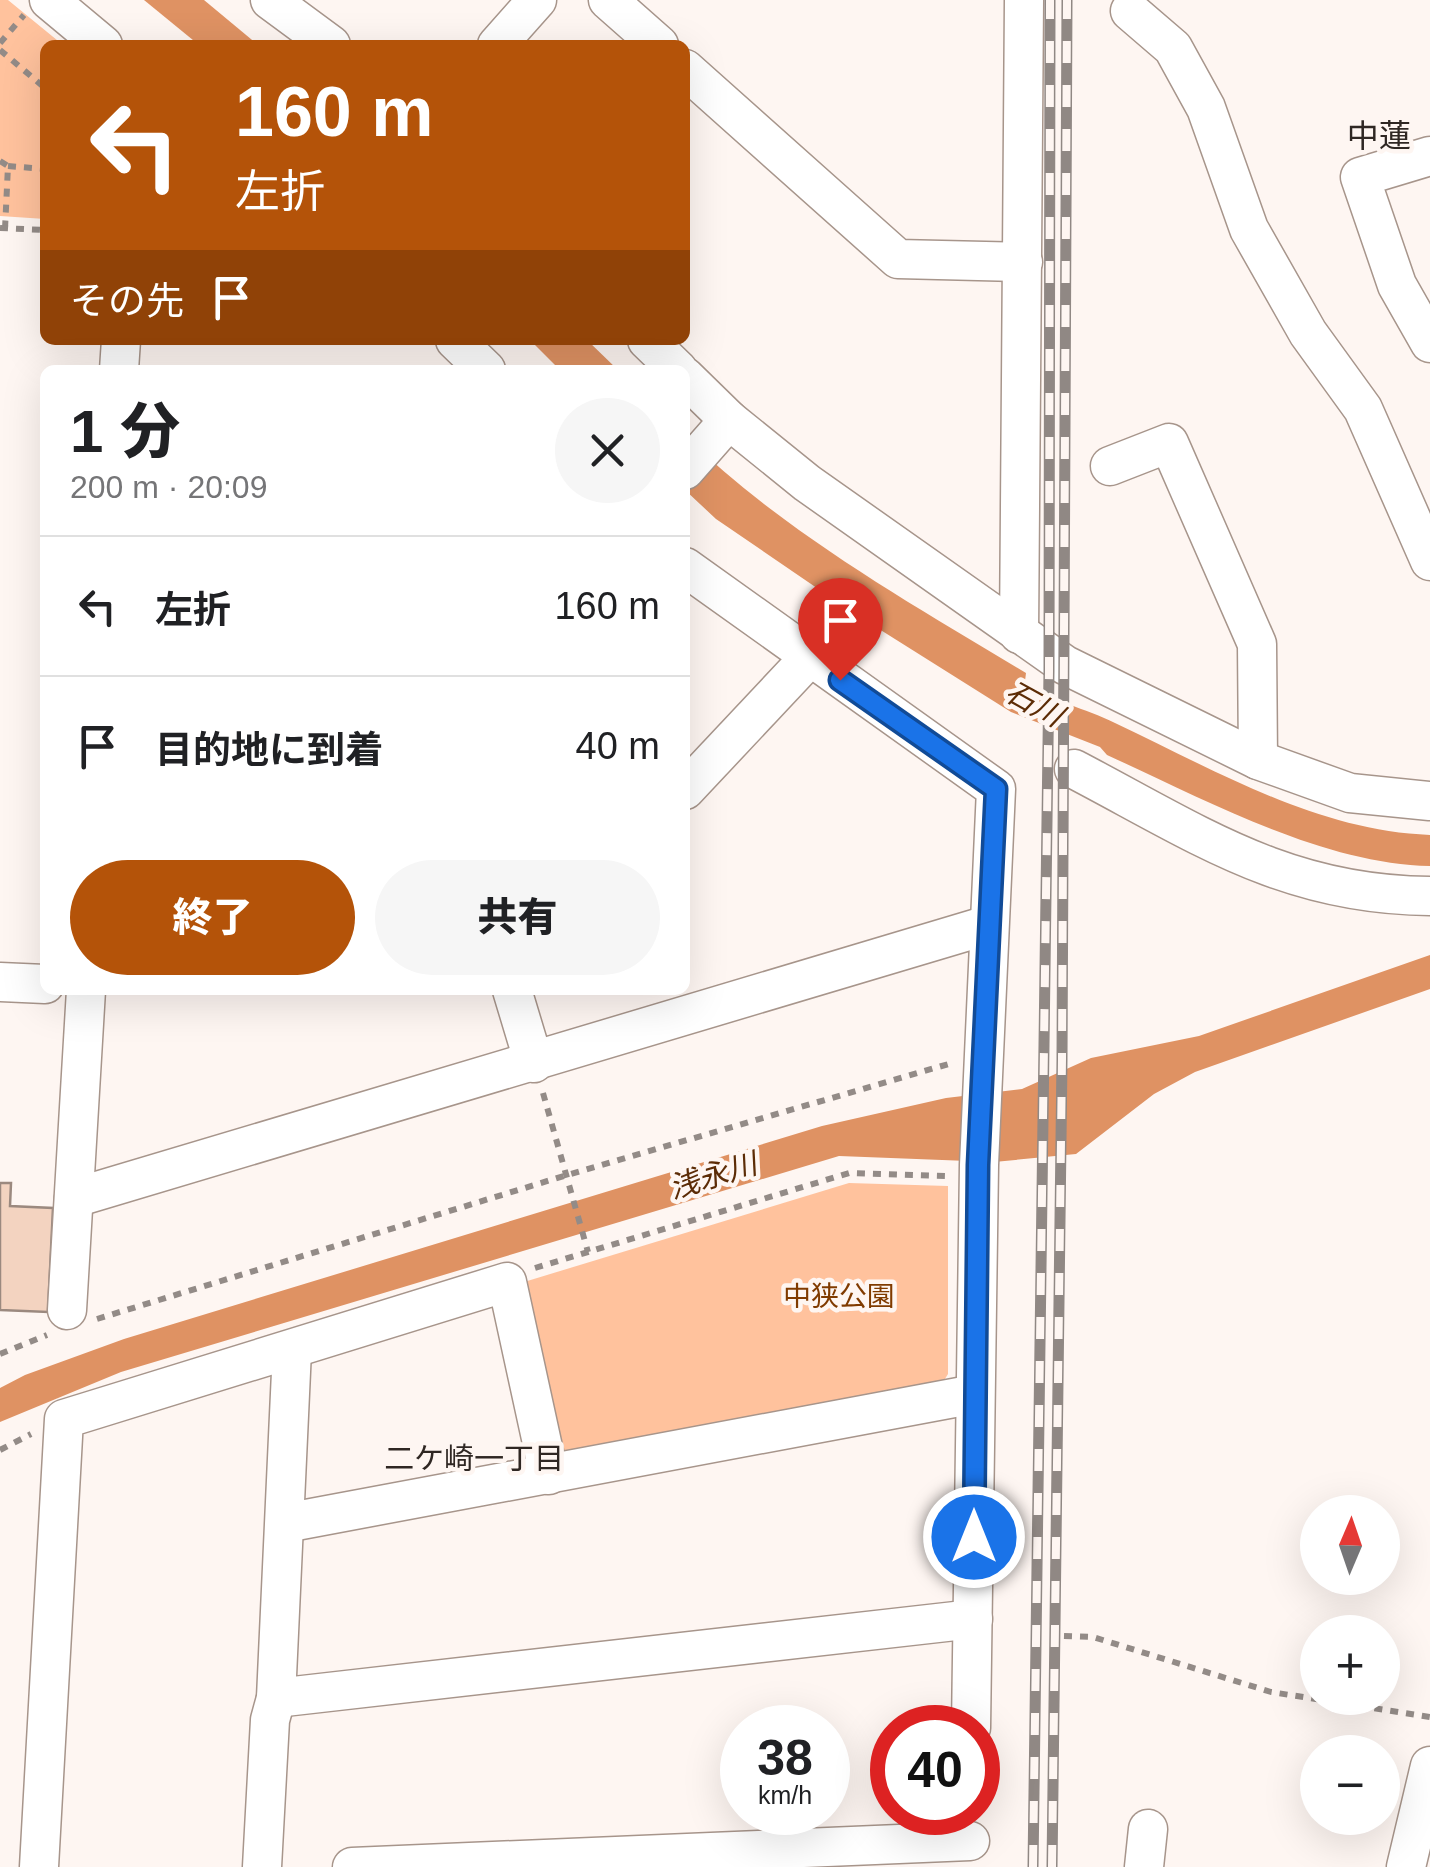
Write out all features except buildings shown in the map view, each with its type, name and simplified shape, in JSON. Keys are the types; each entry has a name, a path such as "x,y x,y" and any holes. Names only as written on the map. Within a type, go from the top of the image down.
{"street":[{"path":"270,0 324,40"},
{"path":"501,40 537,0"},
{"path":"608,0 652,40"},
{"path":"1019,634 1024,0"},
{"path":"39,5 95,40"},
{"path":"1130,11 1173,48 1206,108 1249,229 1308,333 1362,409 1430,561"},
{"path":"690,73 898,258 1023,262"},
{"path":"1430,156 1360,177 1397,284 1430,343"},
{"path":"460,345 480,365"},
{"path":"652,345 673,365"},
{"path":"690,382 729,420 807,483 1065,665 1258,760 1350,792 1430,801"},
{"path":"690,464 729,420"},
{"path":"1110,466 1169,443 1257,644 1258,760"},
{"path":"690,571 996,789 988,925 972,1070 969,1171 975,1394 972,1705"},
{"path":"690,785 809,658"},
{"path":"1074,769 1271,869 1335,888 1430,896"},
{"path":"74,1198 988,925"},
{"path":"0,982 40,984"},
{"path":"66,1323 86,995"},
{"path":"514,995 534,1063"},
{"path":"39,1867 64,1420 507,1282 548,1475"},
{"path":"262,1867 270,1720 276,1698 292,1350"},
{"path":"285,1523 975,1394"},
{"path":"276,1698 973,1619"},
{"path":"1406,1867 1430,1766"},
{"path":"1144,1867 1148,1829"},
{"path":"352,1867 970,1840"}],"path":[{"path":"39,5 0,47 40,83"},
{"path":"0,161 8,166 40,169"},
{"path":"8,166 3,228 40,230"},
{"path":"534,1063 588,1252"},
{"path":"0,1354 66,1323 567,1175 972,1070"},
{"path":"507,1282 520,1272 849,1172 969,1171"},
{"path":"1064,1636 1093,1637 1271,1692 1430,1716"}],"green space":[{"path":"0,0 8,0 57,40 40,40 40,219 0,216"},
{"name":"中狭公園","path":"849,1183 948,1186 948,1374 943,1382 570,1455 558,1446 524,1282"}],"water":[{"path":"144,0 204,0 252,40 193,40"},
{"path":"535,345 592,345 613,365 555,365"},
{"name":"石川","path":"690,441 763,504 892,592 1026,673 1025,681 1035,688 1307,810 1388,831 1430,835 1430,866 1389,862 1306,842 1183,791 1107,755 1100,747 1011,712 852,612 716,519 690,495"},
{"name":"浅永川","path":"1430,955 1430,989 1195,1072 1154,1094 1076,1154 994,1162 839,1156 121,1372 0,1422 0,1388 124,1339 822,1126 946,1098 1022,1089 1091,1058 1199,1036"}],"railway":[{"path":"1033,1867 1049,671 1050,0"},
{"path":"1052,1867 1062,1059 1067,0"}],"district":[{"name":"中蓮","path":"1379,136"},
{"name":"二ケ崎一丁目","path":"474,1459"}],"route":[{"path":"840,680 996,789 978,1165 974,1537"}]}
